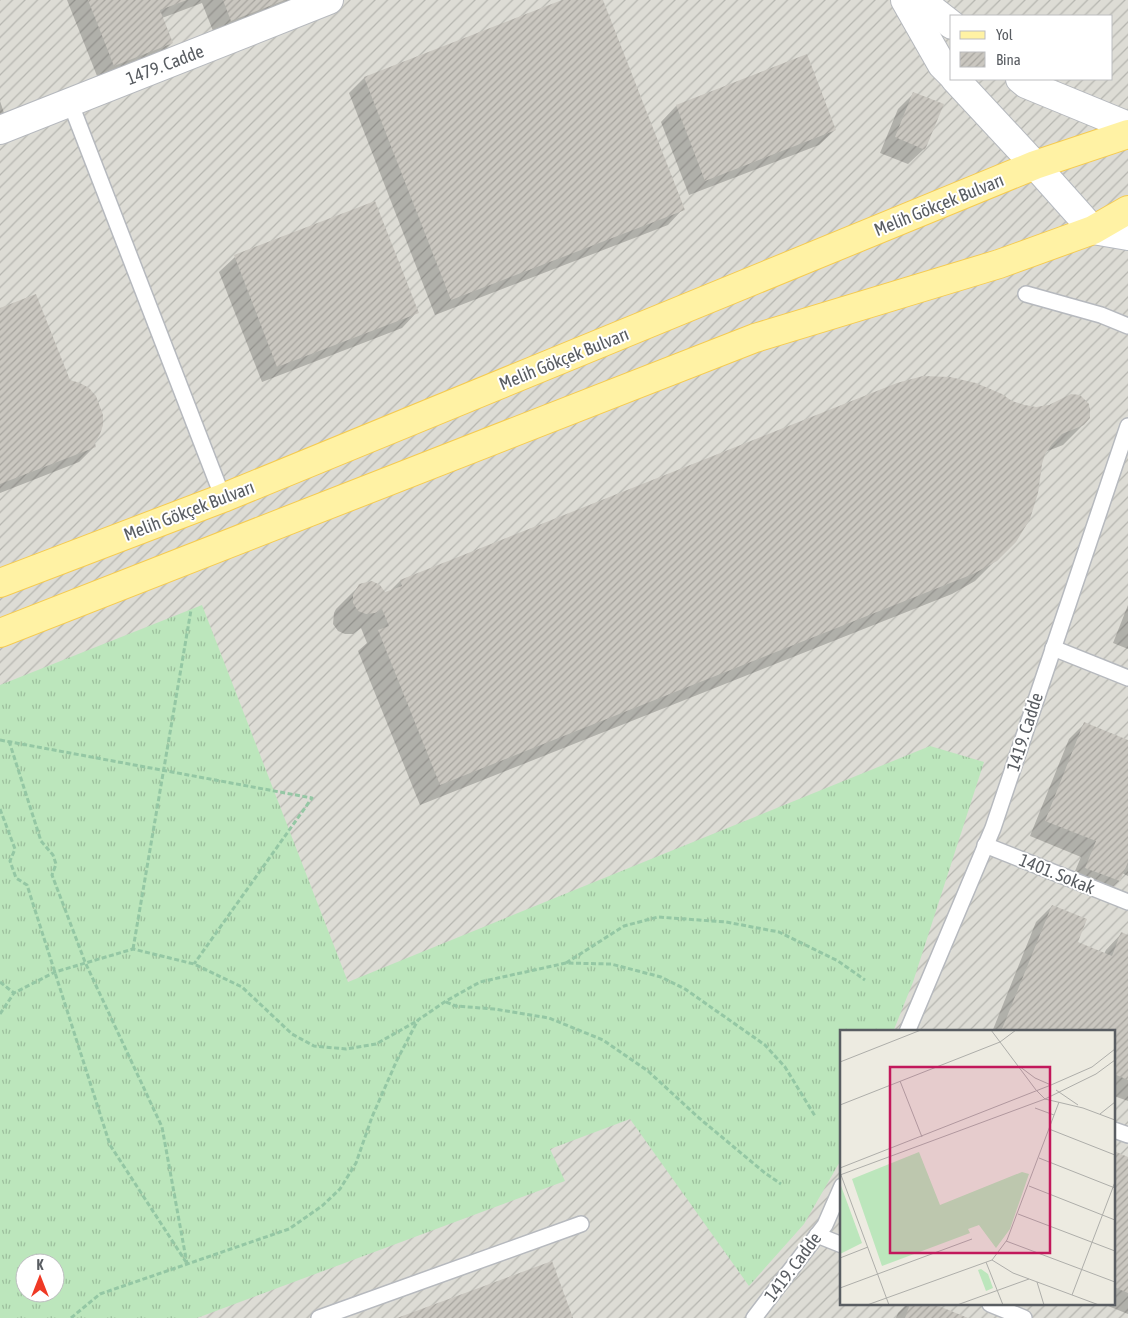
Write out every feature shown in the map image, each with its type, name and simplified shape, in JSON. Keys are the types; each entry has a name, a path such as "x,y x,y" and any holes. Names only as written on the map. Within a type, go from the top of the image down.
{"main road":[{"name":"Melih Gökçek Bulvarı","path":"0,583 223,498 1035,165 1128,134"},
{"path":"0,633 755,338 999,264 1093,230 1128,210"}],"street":[{"name":"1479. Cadde","path":"0,130 329,0"},
{"path":"905,0 942,65 950,73"},
{"path":"920,0 950,23"},
{"path":"956,80 1093,230 1128,236"},
{"path":"1021,80 1026,84 1128,126"}],"lane":[{"path":"70,102 223,498"},
{"path":"1026,294 1102,315 1128,326"},
{"name":"1419. Cadde","path":"908,1030 993,828 1053,648 1125,446 1128,426"},
{"path":"1053,648 1128,678"},
{"name":"1401. Sokak","path":"985,845 1128,902"},
{"path":"1116,1131 1128,1136"},
{"name":"1419. Cadde","path":"754,1318 826,1225 840,1191"},
{"path":"319,1318 581,1224"},
{"path":"818,1235 840,1244"},
{"path":"995,1306 1024,1318"}],"path":[{"path":"133,949 191,610"},
{"path":"0,740 312,798 194,964"},
{"path":"9,741 41,841 53,855 56,864 52,874 85,962 162,1127 187,1264"},
{"path":"0,809 15,849 10,861 16,878 28,885 110,1145 187,1264"},
{"path":"566,963 624,926 658,917 726,922 779,932 838,961 865,980"},
{"path":"0,1014 14,993 55,972 133,949 194,964 242,987 292,1034 314,1046 346,1049 376,1044 480,982 566,963 611,964 661,977 686,989 765,1045 785,1067 815,1116"},
{"path":"0,982 14,993"},
{"path":"446,1001 456,1006 494,1009 550,1018 603,1040 648,1071 699,1118 781,1184"},
{"path":"71,1318 100,1294 289,1229 322,1206 340,1189 356,1163 372,1118 397,1060 418,1020"}],"shaded area":[{"path":"0,0 1128,0 1128,1318 0,1318"}],"green space":[{"path":"202,605 348,982 930,746 984,762 913,982 894,1030 840,1030 840,1161 804,1224 749,1286 630,1119 550,1149 565,1181 197,1318 0,1318 0,685"}],"building":[{"path":"88,0 187,0 160,10 173,43 114,66"},
{"path":"223,0 285,0 231,21"},
{"path":"562,0 603,0 685,210 451,300 364,77"},
{"path":"807,54 836,130 705,181 676,105"},
{"path":"913,92 944,104 925,150 895,137"},
{"path":"375,201 419,313 277,367 234,255"},
{"path":"36,294 70,380 89,388 96,396 103,415 103,425 95,443 96,447 0,484 0,308"},
{"path":"923,376 950,377 976,383 1024,405 1036,407 1049,405 1071,394 1080,395 1089,404 1090,418 1084,425 1062,434 1045,454 1038,493 1030,519 1016,542 997,561 973,574 440,785 378,630 389,626 382,609 375,613 366,614 358,611 353,603 353,595 359,584 372,581 380,585 385,592 402,586 400,580 897,383"},
{"path":"1084,722 1128,740 1128,862 1120,881 1085,868 1096,841 1045,821"},
{"path":"1052,905 1087,919 1078,942 1112,956 1121,932 1128,935 1128,1080 1116,1075 1116,1030 1002,1029"},
{"path":"1116,1152 1128,1157 1128,1293 1116,1288"},
{"path":"552,1261 573,1318 397,1318"},
{"path":"909,1306 939,1306 968,1318 905,1318"}]}
